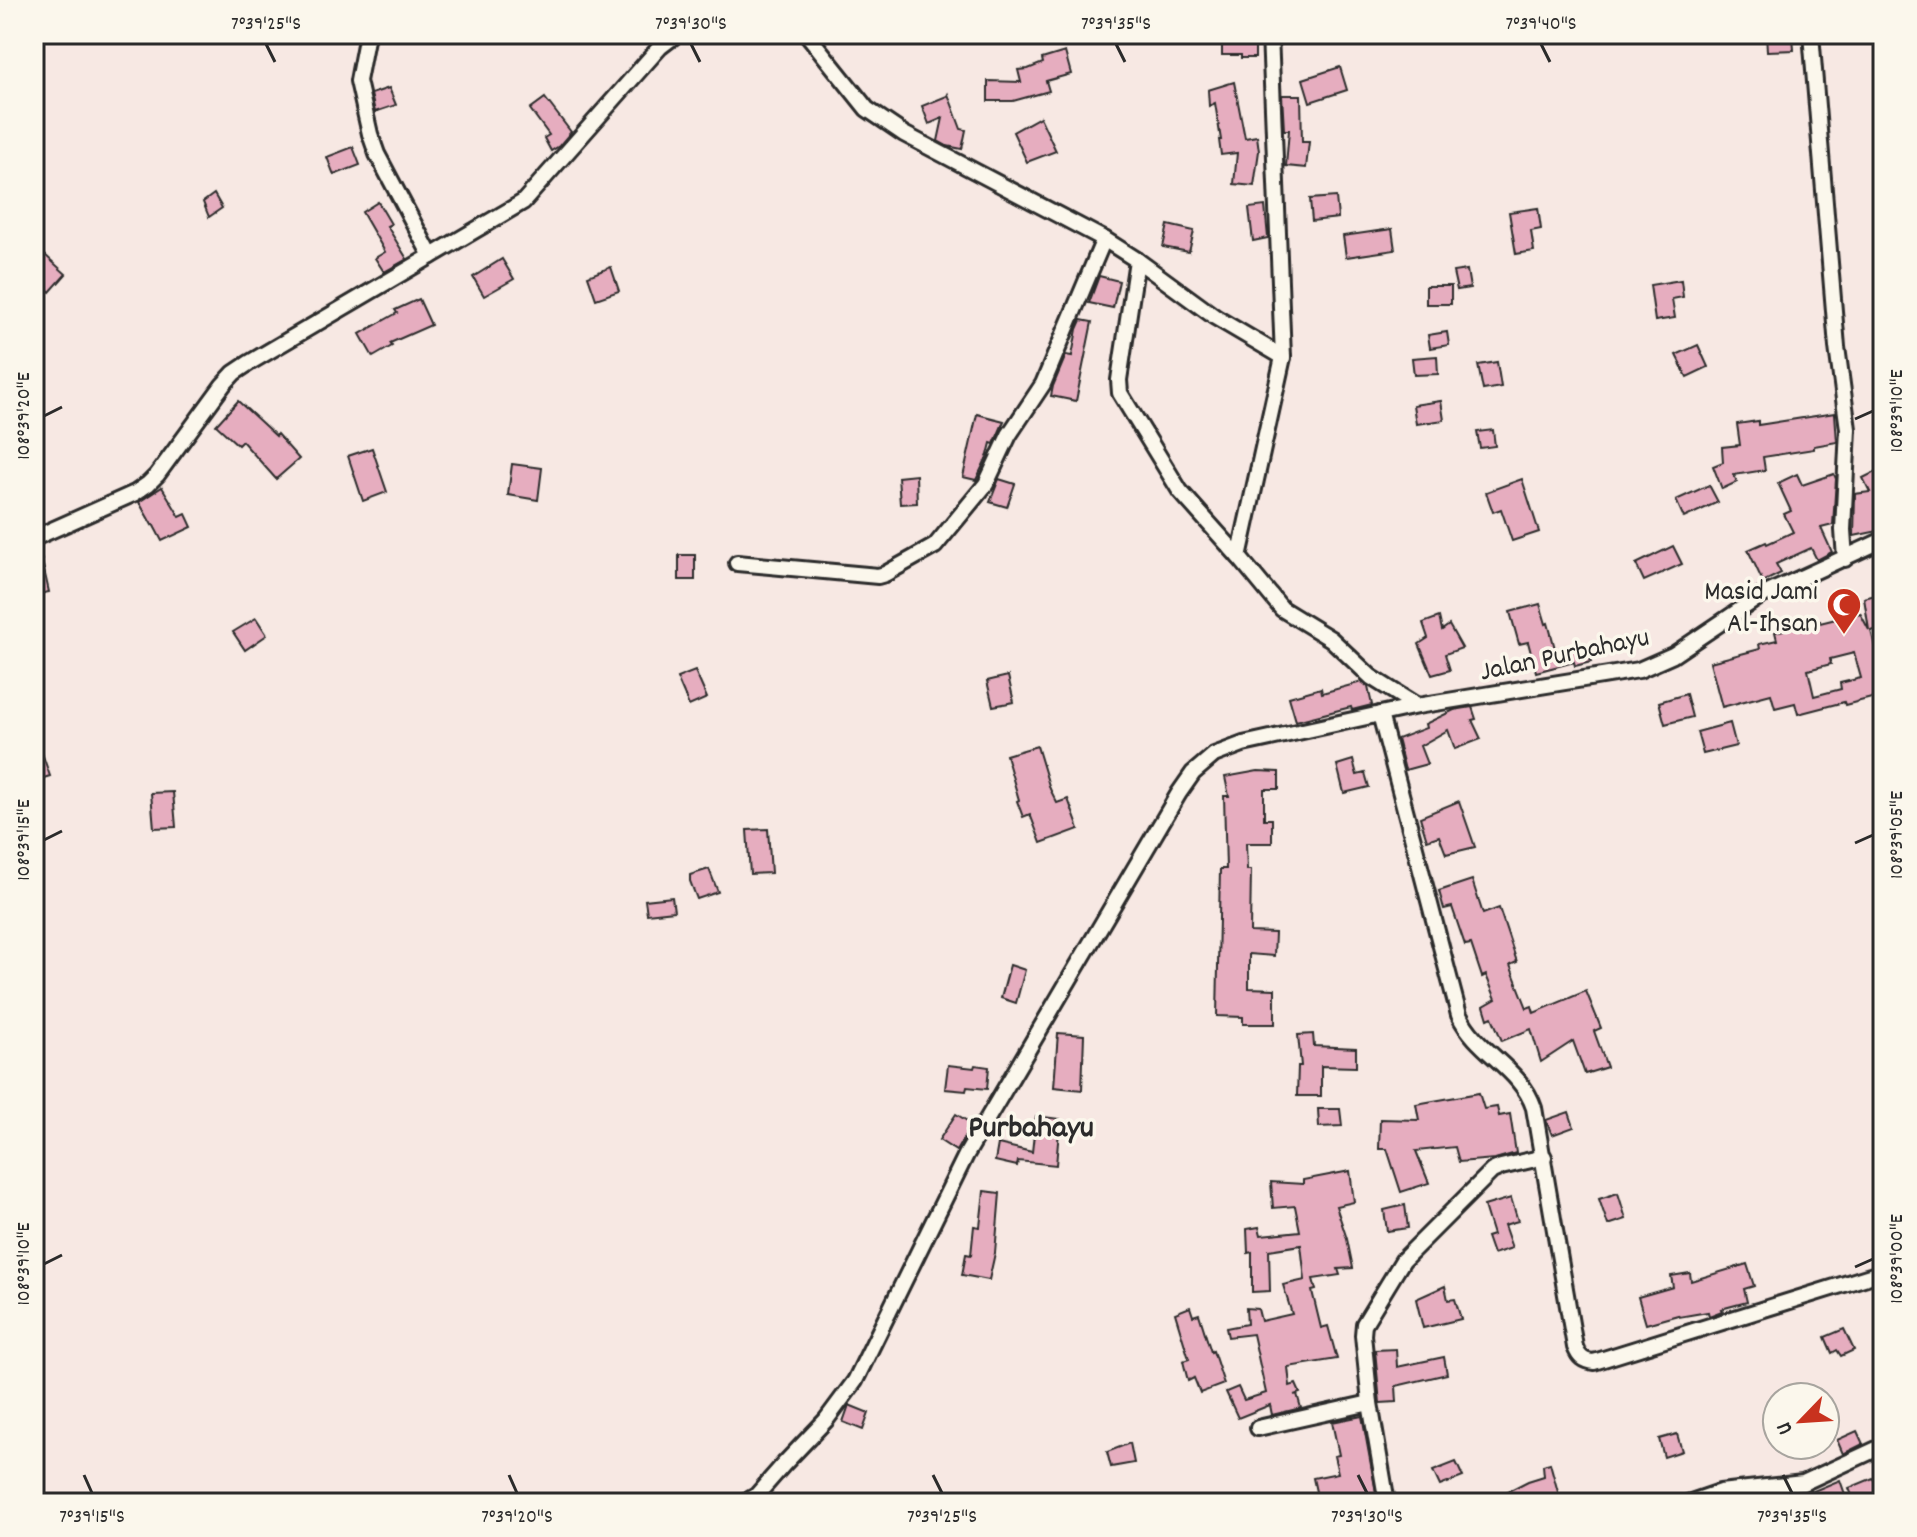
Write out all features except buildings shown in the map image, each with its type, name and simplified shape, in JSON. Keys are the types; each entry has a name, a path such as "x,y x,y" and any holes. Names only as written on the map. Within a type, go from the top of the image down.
{"street":[{"path":"367,34 358,81 370,134 377,154 431,256"},
{"path":"34,538 135,493 148,484 234,373 523,202 660,47 677,34"},
{"path":"807,34 867,109 904,134 1104,239 1215,317 1283,357"},
{"path":"1239,557 1283,357 1270,34"},
{"path":"1811,34 1837,347 1848,429 1843,530 1845,559"},
{"path":"737,563 878,576 935,546 986,484 1009,435 1041,388 1104,239"},
{"path":"1137,260 1119,380 1120,393 1180,491 1282,609 1331,639 1371,677 1417,706"},
{"name":"Jalan Purbahayu","path":"744,1503 756,1496 826,1420 855,1381 966,1155 1171,806 1193,773 1214,755 1243,744 1417,706 1639,670 1673,655 1759,597 1883,540"},
{"path":"1380,714 1459,1015 1474,1039 1527,1089 1534,1108 1578,1356 1594,1362 1883,1272"},
{"path":"1386,1497 1370,1403 1363,1329 1366,1318 1403,1260 1492,1171 1544,1157"},
{"path":"1258,1428 1370,1403"},
{"path":"1688,1503 1720,1492 1803,1483 1883,1446"}],"place":[{"name":"Masid Jami Al-Ihsan","path":"1844,636"}],"district":[{"name":"Purbahayu","path":"1031,1125"}]}
